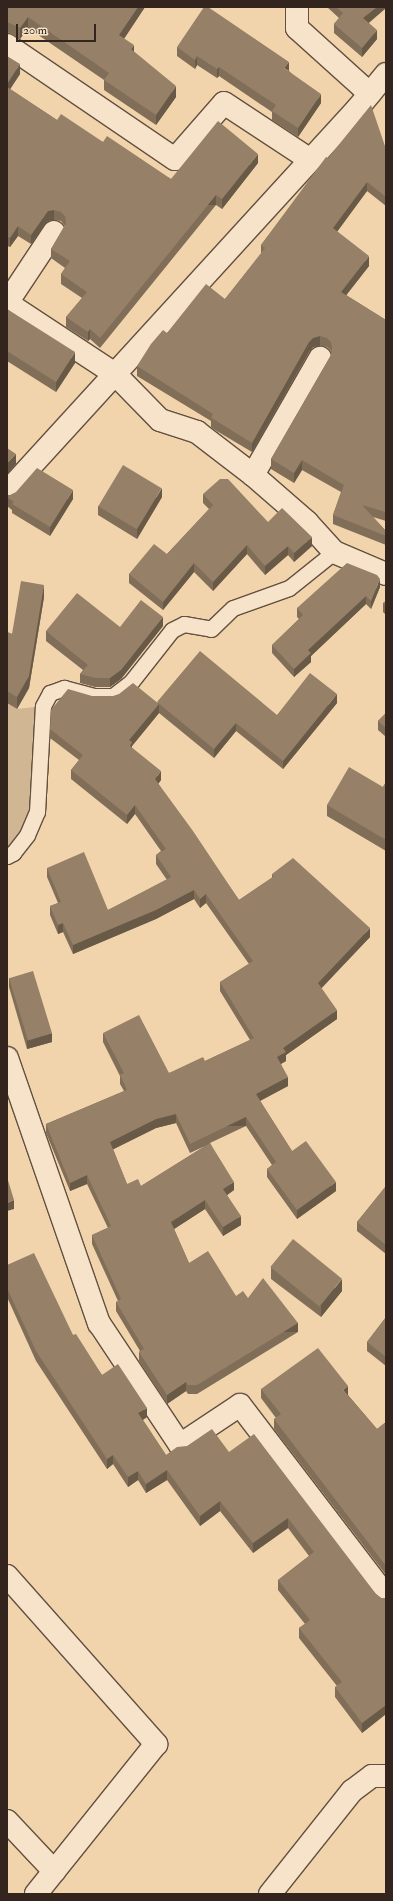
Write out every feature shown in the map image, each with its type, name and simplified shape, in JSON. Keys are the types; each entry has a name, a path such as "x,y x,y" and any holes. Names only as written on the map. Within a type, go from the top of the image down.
{"street":[{"path":"297,7 297,28 370,94"},
{"path":"7,45 175,159 224,103 309,159"},
{"path":"7,492 309,159 370,94 386,74"},
{"path":"54,232 7,303 115,374 160,420 197,432 253,475 307,522 334,552 386,574"},
{"path":"253,475 320,358"},
{"path":"7,1058 99,1323 180,1445 240,1405 386,1596"},
{"path":"7,1576 156,1744 36,1894"},
{"path":"270,1894 352,1791 372,1776 386,1776"},
{"path":"7,1821 54,1871"}],"lane":[{"path":"7,856 13,853 27,835 37,812 43,706 50,693 64,688 94,696 113,696 130,682 172,630 184,624 211,629 233,608 289,588 334,552"}],"shaded area":[{"path":"7,703 17,709 43,706 37,812 7,856"}],"building":[{"path":"7,7 138,7 119,35 134,45 131,49 176,86 156,115 104,80 109,73 28,17 20,28 7,22"},
{"path":"204,7 208,7 289,62 284,68 321,94 298,128 272,111 276,105 219,67 217,69 197,56 195,60 177,47"},
{"path":"336,7 377,7 363,18 377,30 362,48 334,24 343,13"},
{"path":"7,56 20,64 7,84"},
{"path":"7,87 57,120 61,114 103,142 107,136 171,179 218,121 258,154 222,199 216,195 100,338 90,329 88,332 66,317 87,292 61,274 70,261 51,249 66,223 65,216 61,212 54,210 48,211 31,235 18,226 10,238 7,236"},
{"path":"371,105 386,149 386,197 367,182 333,228 369,256 341,292 386,320 386,512 362,505 386,531 386,536 333,515 344,485 302,460 294,473 271,459 331,355 331,342 327,338 320,336 313,338 309,342 252,443 211,418 213,414 137,366 151,344 163,330 167,333 206,284 225,299 265,248 261,245 326,157 328,158"},
{"path":"7,309 75,352 56,382 7,351"},
{"path":"7,448 16,454 7,463"},
{"path":"123,465 162,488 137,529 98,506"},
{"path":"37,468 73,490 50,527 12,504 14,502 7,497 7,495 16,492"},
{"path":"220,479 228,479 268,522 282,508 312,537 294,553 288,546 265,566 247,545 213,582 194,563 163,602 129,574 154,544 167,554 213,505 203,494"},
{"path":"347,563 377,575 380,579 371,601 366,596 308,650 311,653 294,669 272,645 303,615 297,608"},
{"path":"21,581 44,585 29,676 17,697 7,691 7,632 12,634"},
{"path":"77,593 120,627 141,600 163,617 121,670 110,678 95,678 80,674 88,665 46,631"},
{"path":"200,651 277,715 310,673 337,694 283,761 236,723 214,749 157,702"},
{"path":"133,683 159,704 129,740 132,742 130,746 161,771 155,779 193,831 239,900 274,876 272,874 293,858 370,928 318,983 337,1010 283,1048 286,1052 277,1057 288,1077 256,1094 292,1151 306,1141 336,1182 297,1210 267,1169 276,1162 246,1117 190,1144 176,1114 156,1119 110,1142 127,1184 138,1179 141,1186 210,1143 234,1182 223,1189 241,1216 223,1227 205,1200 171,1222 189,1263 208,1251 236,1296 243,1291 248,1298 263,1278 298,1323 197,1385 188,1385 186,1382 167,1395 139,1352 144,1349 116,1302 121,1299 92,1235 111,1226 87,1175 70,1183 46,1124 127,1090 120,1075 124,1073 103,1033 139,1015 169,1073 203,1057 205,1061 254,1038 220,982 253,961 206,894 200,899 194,890 156,910 73,945 63,923 58,925 50,906 61,902 47,868 84,852 108,910 171,877 156,855 166,849 135,805 127,815 71,770 83,755 50,729 51,710 68,689 92,696 113,696 119,694"},
{"path":"386,713 386,728 378,721"},
{"path":"349,767 383,787 386,782 386,840 327,805"},
{"path":"33,971 52,1033 28,1040 9,978"},
{"path":"7,1177 14,1200 7,1203"},
{"path":"386,1186 386,1245 357,1222"},
{"path":"293,1239 342,1279 319,1307 270,1267"},
{"path":"34,1253 73,1335 76,1334 102,1375 118,1364 147,1408 138,1413 166,1455 177,1447 187,1446 212,1429 229,1452 254,1434 376,1594 381,1598 386,1598 386,1705 362,1723 335,1687 342,1682 299,1628 310,1620 278,1580 314,1552 288,1518 253,1543 220,1501 200,1516 167,1470 146,1484 138,1471 128,1477 113,1455 107,1459 36,1351 7,1288 7,1265"},
{"path":"386,1317 386,1357 367,1342"},
{"path":"318,1348 348,1386 343,1390 377,1429 386,1422 386,1566 274,1419 281,1414 261,1389"}]}
